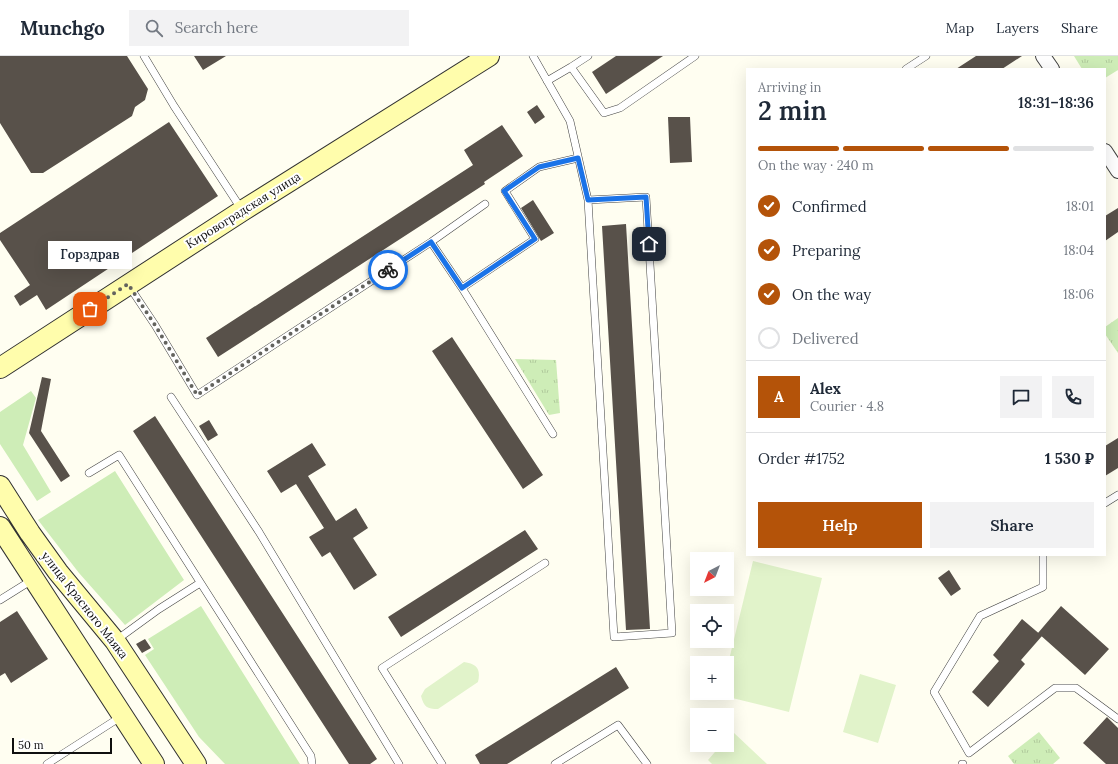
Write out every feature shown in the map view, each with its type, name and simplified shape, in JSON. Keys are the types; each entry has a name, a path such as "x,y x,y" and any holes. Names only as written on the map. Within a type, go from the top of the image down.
{"street":[{"name":"Кировоградская улица","path":"0,368 242,210 489,56"},
{"path":"1106,153 1118,171"},
{"name":"улица Красного Маяка","path":"0,486 30,533 58,572 115,641 196,764"},
{"name":"улица Красного Маяка","path":"0,527 154,764"}],"lane":[{"path":"144,56 174,106 242,210"},
{"path":"533,56 570,121 588,200 614,637 672,633 646,197 588,200"},
{"path":"548,81 588,56"},
{"path":"571,67 604,113 620,108 695,56"},
{"path":"908,68 926,56"},
{"path":"462,288 535,239 504,191 539,167 578,158"},
{"path":"128,284 155,325 197,395 431,242 485,204"},
{"path":"431,242 462,288 553,434"},
{"path":"171,398 259,532 399,764"},
{"path":"89,473 119,455 311,756 312,764"},
{"path":"1106,502 1118,495"},
{"path":"1043,556 1043,587 980,616 934,692 969,753 1056,688 1076,688 1118,719"},
{"path":"442,764 382,668 545,563"},
{"path":"0,600 34,579"},
{"path":"115,641 158,609 200,583"},
{"path":"47,764 122,716"},
{"path":"555,764 618,725 647,764"}],"green space":[{"path":"1074,56 1118,56 1118,70 1106,77 1106,68 1081,68"},
{"path":"1118,318 1118,353 1106,335 1106,326"},
{"path":"515,359 556,360 560,413 549,415"},
{"path":"31,391 36,398 23,445 51,492 37,501 0,444 0,412"},
{"path":"115,471 184,580 125,625 79,573 38,520"},
{"path":"753,561 822,578 789,712 734,698 734,656 730,656 732,648 734,648 734,639"},
{"path":"201,606 300,764 225,764 199,737 145,655 154,649 148,639"},
{"path":"464,662 472,664 477,668 479,674 478,682 438,709 426,707 421,696 425,689"},
{"path":"860,674 896,685 878,743 843,732"},
{"path":"1039,732 1060,758 1053,764 1014,764 1008,756"},
{"path":"734,733 767,764 712,764 708,760 715,752 734,752"}],"building":[{"path":"0,56 127,56 148,89 145,100 135,107 132,116 43,173 31,173 0,123"},
{"path":"194,56 226,56 203,70"},
{"path":"616,56 663,56 606,94 592,72"},
{"path":"976,56 1022,56 1004,68 958,68"},
{"path":"537,105 545,117 535,124 527,112"},
{"path":"668,117 690,117 692,162 670,163"},
{"path":"169,122 218,196 46,310 37,295 20,306 14,296 30,285 0,240 0,233"},
{"path":"502,125 523,156 484,182 485,184 218,357 206,338 473,165 464,150"},
{"path":"533,200 554,233 541,241 521,208"},
{"path":"1118,208 1118,232 1106,240 1106,215"},
{"path":"626,224 650,629 626,630 602,226"},
{"path":"452,337 543,475 523,489 432,351"},
{"path":"42,377 51,379 41,431 70,476 61,482 29,433"},
{"path":"155,416 377,759 370,764 349,764 133,431"},
{"path":"209,420 218,435 208,441 199,426"},
{"path":"1118,438 1118,468 1106,475 1106,445"},
{"path":"312,443 326,465 308,476 336,521 356,508 368,528 353,538 377,575 354,590 330,552 322,557 309,537 324,528 296,484 281,493 267,471"},
{"path":"525,530 538,549 401,637 388,617"},
{"path":"949,570 961,589 951,596 938,578"},
{"path":"1061,606 1109,649 1085,675 1038,633"},
{"path":"17,611 48,659 11,683 5,673 0,676 0,622"},
{"path":"1022,619 1042,636 1021,660 1025,664 988,707 972,692 999,661 993,655"},
{"path":"145,639 151,648 142,653 136,644"},
{"path":"616,667 629,688 507,764 480,764 475,755"},
{"path":"1107,717 1118,728 1118,764 1106,764 1083,743"}],"way so far":[{"path":"90,309 128,284 175,357 197,395 388,270"}],"place":[{"name":"Горздрав","path":"90,309"}],"route":[{"path":"388,270 431,242 462,288 535,239 504,191 539,167 578,158 588,200 646,197 649,244"}]}
